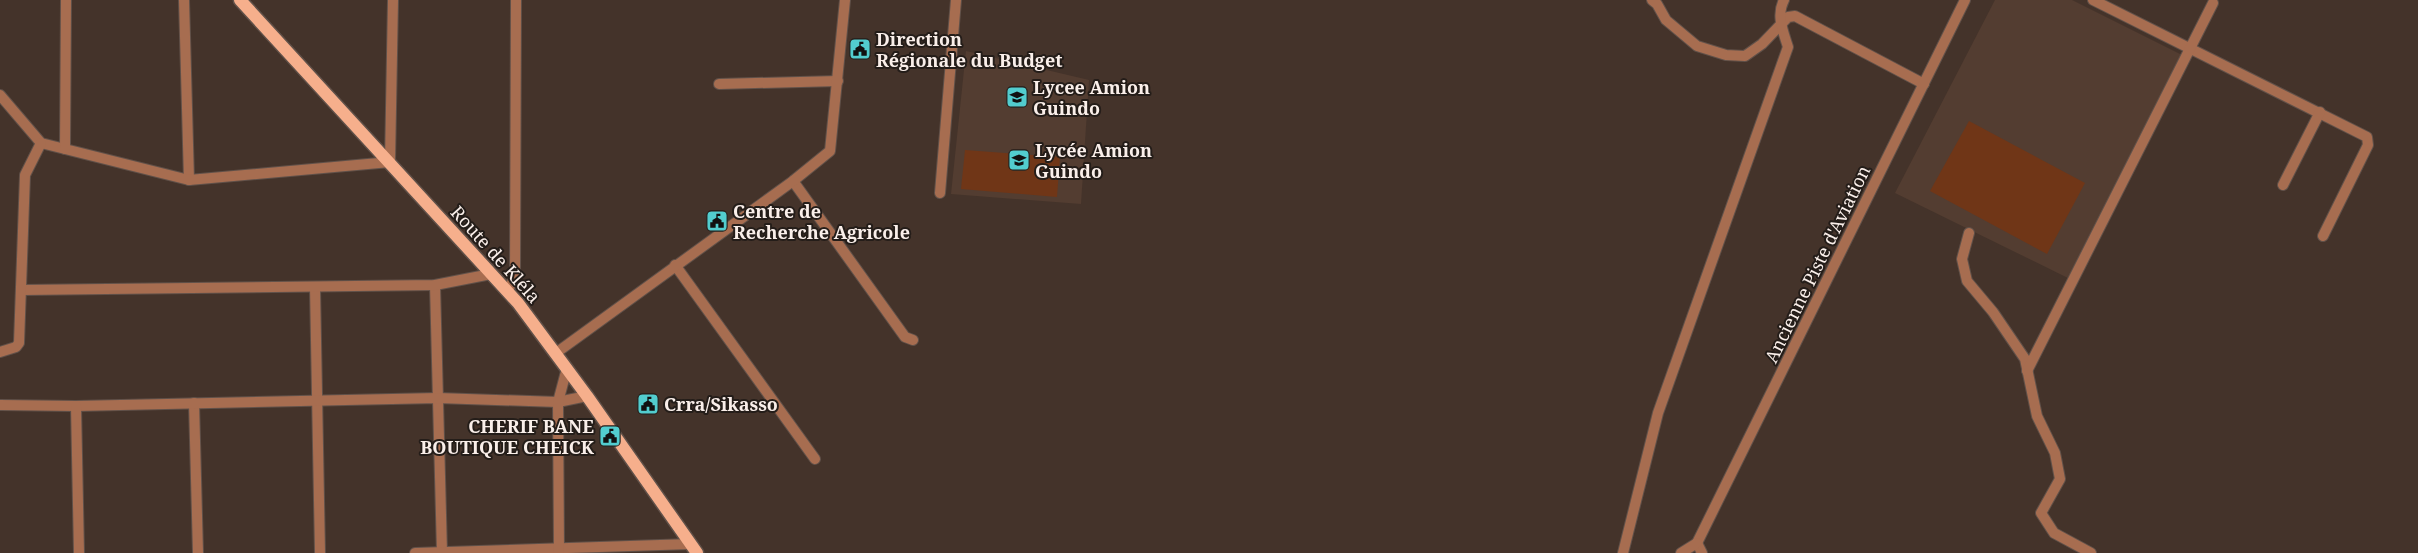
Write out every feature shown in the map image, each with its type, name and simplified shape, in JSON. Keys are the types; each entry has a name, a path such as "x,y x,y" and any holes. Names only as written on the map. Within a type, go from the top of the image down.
{"main road":[{"name":"Route de Kléla","path":"240,0 507,291 588,396 694,548"}],"street":[{"path":"65,149 66,0"},
{"path":"184,0 189,180"},
{"path":"0,95 41,143 189,180 390,162 393,0"},
{"path":"507,291 515,278 516,0"},
{"path":"556,353 793,181 830,151 845,0"},
{"path":"940,193 956,0"},
{"path":"1652,0 1657,4 1666,20 1697,46 1726,55 1745,56 1762,44 1788,17 1795,16 1924,84"},
{"path":"1623,553 1658,413 1788,47 1781,24 1780,8 1784,0"},
{"name":"Ancienne Piste d'Aviation","path":"1697,543 1965,0"},
{"path":"2093,0 2367,137 2368,145 2323,236"},
{"path":"2028,371 2213,3"},
{"path":"719,84 838,80"},
{"path":"2283,185 2320,112"},
{"path":"0,352 16,347 19,343 25,175 41,143"},
{"path":"793,181 905,337 913,340"},
{"path":"1969,233 1962,260 1967,282 1993,312 2025,360 2037,416 2055,453 2060,480 2041,513 2054,533 2091,553"},
{"path":"675,265 815,460"},
{"path":"21,290 435,285 491,274"},
{"path":"435,285 442,553"},
{"path":"315,287 320,553"},
{"path":"558,551 558,402 567,368"},
{"path":"0,405 76,406 317,399 438,398 558,402 588,396"},
{"path":"194,403 198,553"},
{"path":"76,406 79,553"},
{"path":"1681,553 1697,543 1702,553"},
{"path":"415,553 694,548"}],"shaded area":[{"path":"1995,0 2072,0 2182,55 2070,279 1895,193"},
{"name":"Lycée Amion Guindo","path":"966,51 1089,80 1081,204 951,194"},
{"path":"1969,121 2085,183 2047,254 1930,191"},
{"path":"965,150 1060,157 1057,197 961,189"}],"place":[{"name":"Direction Régionale du Budget","path":"860,49"},
{"name":"Lycee Amion Guindo","path":"1017,97"},
{"name":"Lycée Amion Guindo","path":"1019,160"},
{"name":"Centre de Recherche Agricole","path":"717,221"},
{"name":"Crra/Sikasso","path":"648,404"},
{"name":"CHERIF BANE BOUTIQUE CHEICK","path":"610,436"}]}
